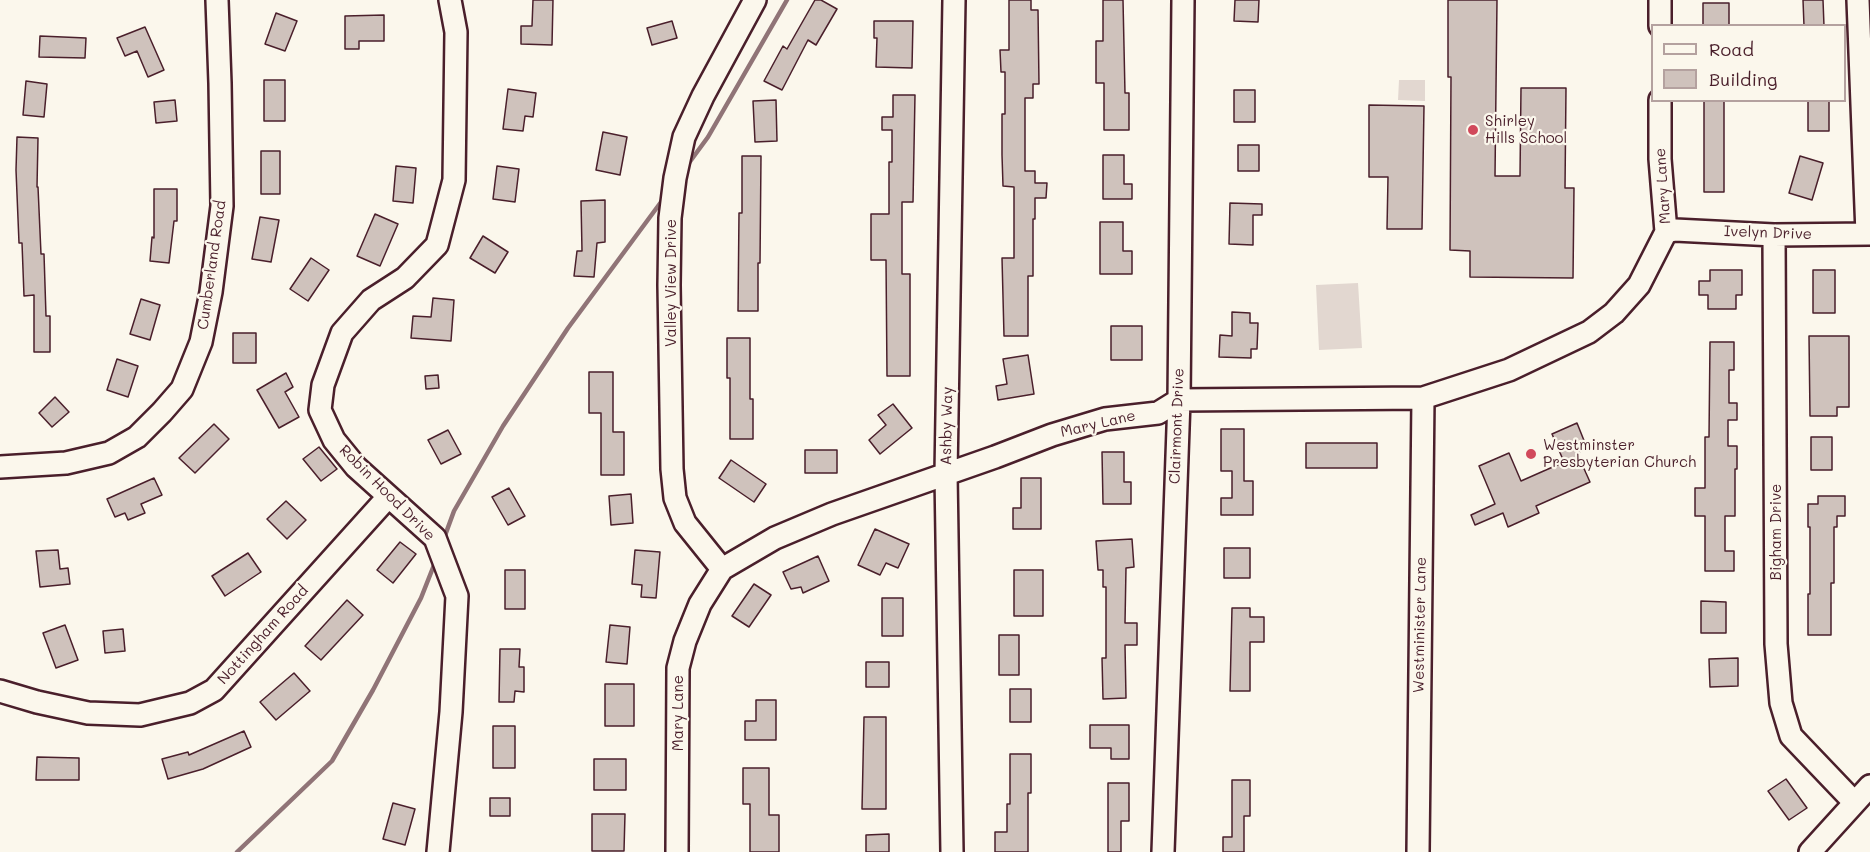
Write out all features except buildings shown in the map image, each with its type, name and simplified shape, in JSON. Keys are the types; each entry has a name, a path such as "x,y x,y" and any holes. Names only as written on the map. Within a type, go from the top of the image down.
{"street":[{"name":"Cumberland Road","path":"0,466 66,463 109,453 136,437 183,389 201,342 211,292 222,206 217,0"},
{"name":"Valley View Drive","path":"722,569 685,523 675,498 672,470 670,218 675,178 684,137 703,96 755,0"},
{"name":"Ashby Way","path":"952,852 946,474 954,0"},
{"name":"Clairmont Drive","path":"1163,852 1179,400 1183,0"},
{"path":"1660,0 1660,24"},
{"path":"1858,0 1868,234"},
{"name":"Robin Hood Drive","path":"438,852 451,712 457,596 435,538 356,467 334,440 320,410 323,385 342,333 371,300 405,278 437,245 454,180 456,32 452,1"},
{"name":"Mary Lane","path":"677,852 678,668 685,641 700,604 722,569 775,538 832,514 1052,435 1105,419 1158,412 1179,400 1423,398 1509,370 1589,333 1614,313 1639,285 1666,232 1660,159 1660,102"},
{"name":"Ivelyn Drive","path":"1666,232 1675,230 1774,235 1868,234"},
{"name":"Bigham Drive","path":"1774,235 1776,644 1781,703 1791,736 1854,802"},
{"name":"Westminister Lane","path":"1418,852 1423,398"},
{"name":"Nottingham Road","path":"0,691 88,713 140,715 190,703 214,690 388,497"},
{"path":"1810,852 1870,786"}],"shaded area":[{"path":"1399,80 1425,80 1425,101 1398,100"},
{"path":"1358,283 1362,348 1319,350 1316,285"}],"waterway":[{"path":"686,167 708,137 787,0"},
{"path":"443,541 454,511 503,426 568,328 664,198"},
{"path":"237,852 332,761 373,690 421,598 436,560"}],"place":[{"name":"Shirley Hills School","path":"1473,130"},
{"name":"Westminster Presbyterian Church","path":"1531,454"}]}
